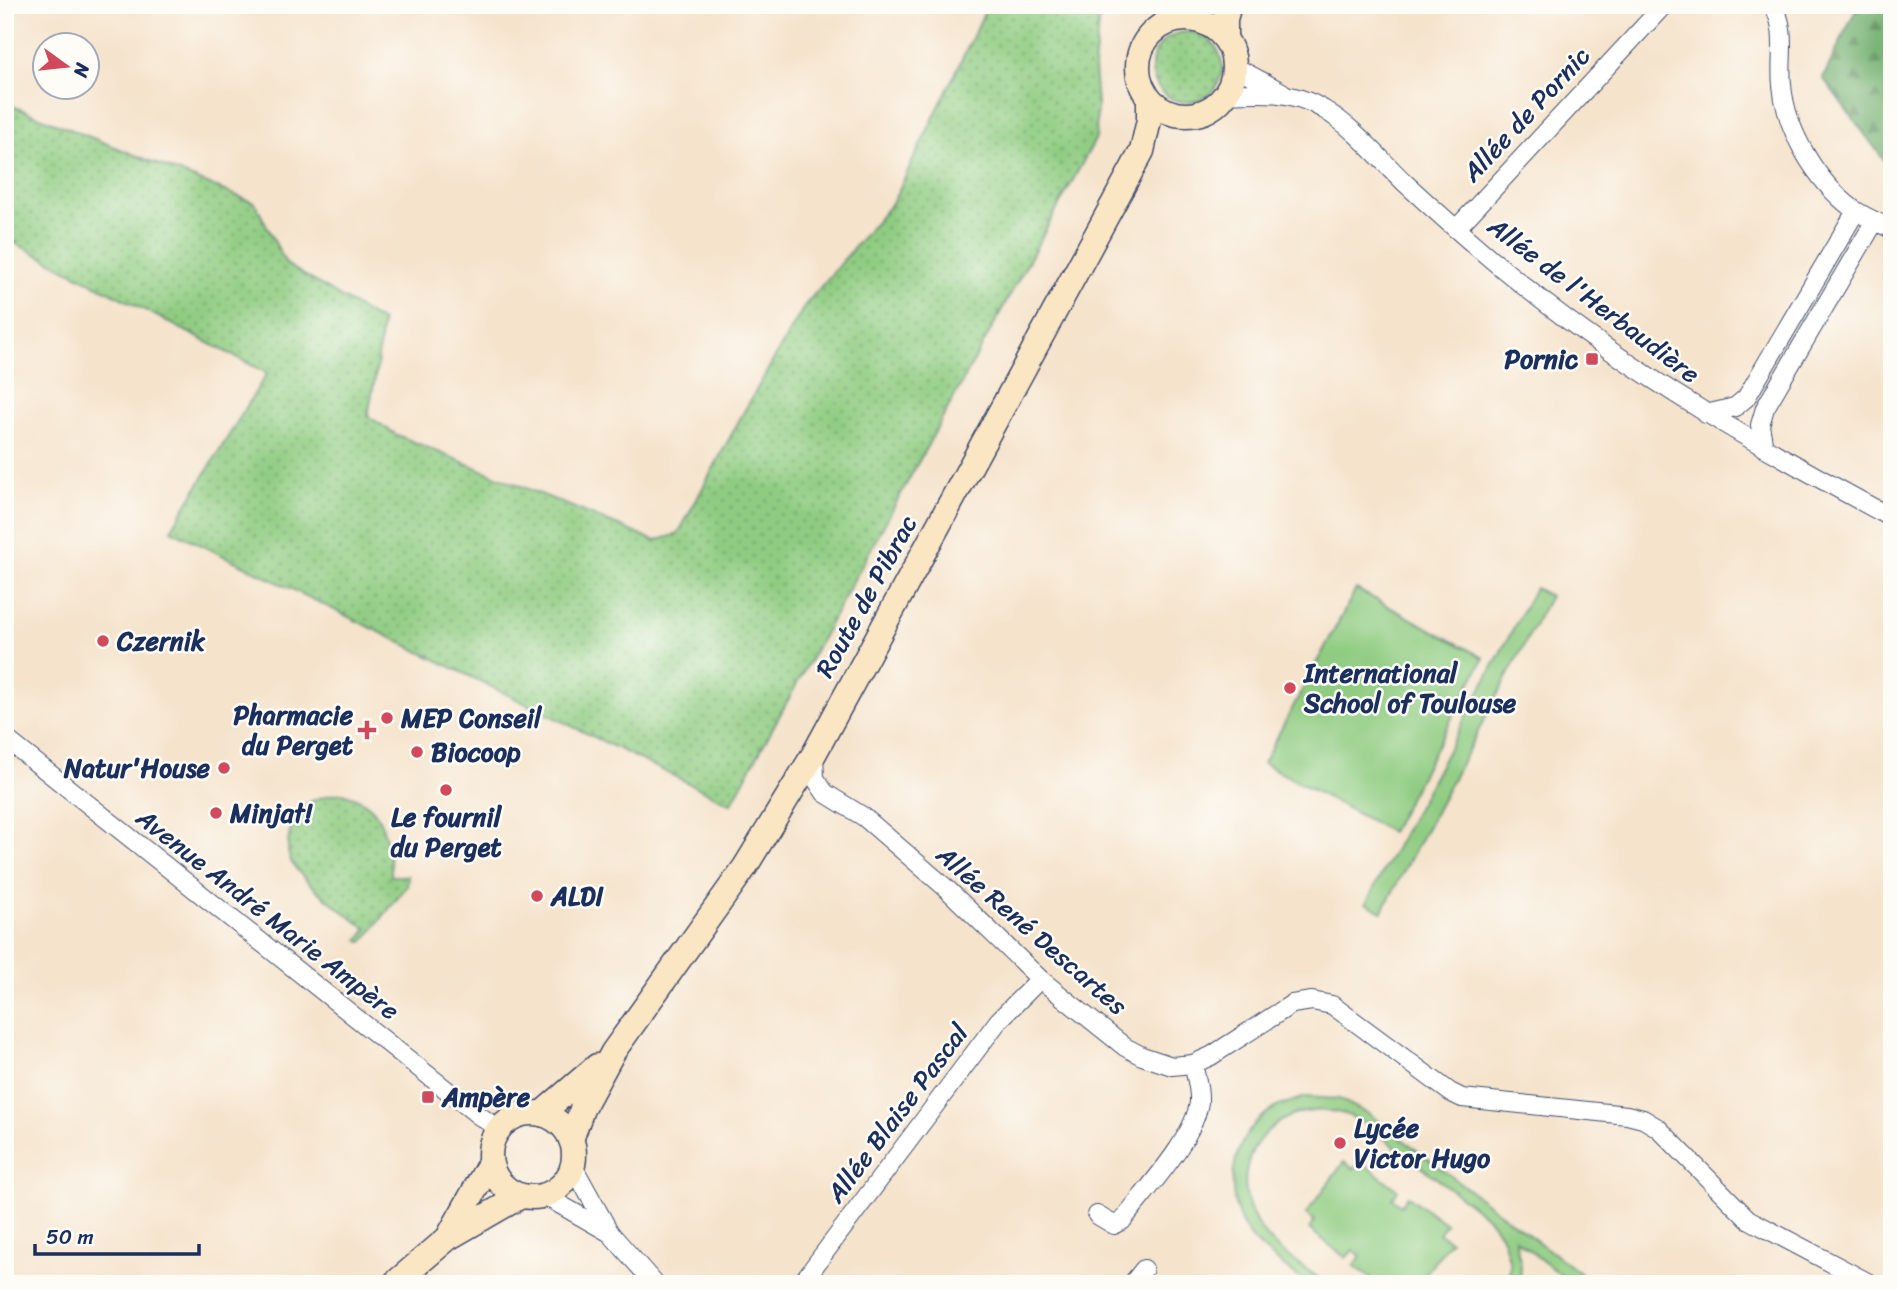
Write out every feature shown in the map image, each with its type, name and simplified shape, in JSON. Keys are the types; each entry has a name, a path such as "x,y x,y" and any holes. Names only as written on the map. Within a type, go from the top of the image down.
{"main road":[{"path":"1225,38 1225,19 1229,5"},
{"path":"1201,12 1207,23 1225,38 1235,67 1232,81 1226,94 1208,111 1192,115 1168,112 1149,98 1138,72 1139,58 1143,45 1163,24 1201,12"},
{"name":"Route de Pibrac","path":"571,1140 582,1109 613,1052 745,867 814,754 1142,151 1149,120 1149,98"},
{"name":"Route de Pibrac","path":"1142,151 1171,125 1192,115"},
{"name":"Route de Pibrac","path":"541,1114 613,1052"},
{"path":"394,1284 448,1238 562,1184 573,1166 574,1157 571,1140 556,1121 532,1113 513,1117 499,1129 492,1142 490,1163 448,1238"},
{"path":"490,1163 501,1184 533,1196"}],"street":[{"name":"Allée de Pornic","path":"1456,229 1664,5"},
{"path":"1773,5 1782,25 1782,85 1795,134 1839,197 1856,211 1892,229"},
{"name":"Allée de l'Herbaudière","path":"1235,67 1288,95 1311,102 1338,119 1456,229 1580,329 1636,368 1764,448 1892,518"},
{"name":"Allée de l'Herbaudière","path":"1226,94 1288,95"},
{"path":"1706,414 1735,407 1746,398 1856,211"},
{"path":"1764,448 1760,425 1765,408 1875,221"},
{"name":"Avenue André Marie Ampère","path":"5,738 499,1129"},
{"name":"Allée René Descartes","path":"814,754 816,778 825,793 864,817 946,888 1040,979 1133,1052 1165,1064 1193,1065"},
{"name":"Allée Blaise Pascal","path":"801,1284 999,1020 1040,979"},
{"path":"1097,1215 1114,1225 1122,1221 1186,1136 1198,1110 1199,1098 1193,1065 1292,1004 1312,1001 1332,1005 1450,1092 1462,1098 1627,1115 1643,1119 1658,1128 1748,1219 1871,1284"},
{"path":"573,1166 610,1233 655,1284"},
{"path":"533,1196 610,1233"},
{"path":"1132,1284 1144,1269"}],"green space":[{"path":"988,5 1086,5 1099,16 1094,68 1096,138 731,804 171,530 267,373 5,238 5,103 255,203 286,264 382,322 368,416 397,435 655,541 678,534 805,305 893,202"},
{"path":"1858,5 1892,5 1892,171 1823,78"},
{"path":"1187,32 1212,42 1222,67 1212,92 1187,102 1162,92 1152,67 1162,42"},
{"path":"1535,588 1550,596 1382,912 1366,903"},
{"path":"1356,589 1484,658 1391,832 1263,763"},
{"path":"343,793 363,801 380,820 388,849 391,876 408,876 407,886 363,942 358,940 367,929 303,877 290,859 288,850 292,825 301,808 321,797"},
{"path":"1305,1097 1339,1099 1369,1114 1594,1284 1572,1284 1515,1239 1521,1265 1520,1284 1509,1284 1510,1264 1503,1238 1486,1216 1364,1123 1339,1113 1315,1111 1292,1116 1272,1128 1256,1144 1247,1165 1246,1189 1253,1216 1259,1227 1276,1246 1327,1284 1312,1283 1297,1276 1264,1251 1246,1231 1237,1210 1233,1177 1241,1144 1250,1130 1275,1108"},
{"path":"1360,1161 1398,1190 1392,1198 1401,1205 1408,1196 1446,1224 1439,1233 1450,1241 1418,1284 1378,1284 1354,1266 1361,1256 1353,1250 1346,1258 1309,1229 1315,1221 1306,1214 1344,1162 1354,1169"}],"place":[{"name":"Pornic","path":"1592,359"},
{"name":"Czernik","path":"103,641"},
{"name":"International School of Toulouse","path":"1290,688"},
{"name":"MEP Conseil","path":"387,718"},
{"name":"Pharmacie du Perget","path":"367,730"},
{"name":"Biocoop","path":"417,752"},
{"name":"Natur'House","path":"224,768"},
{"name":"Le fournil du Perget","path":"446,790"},
{"name":"Minjat!","path":"216,813"},
{"name":"ALDI","path":"537,896"},
{"name":"Ampère","path":"428,1097"},
{"name":"Lycée Victor Hugo","path":"1340,1143"}]}
